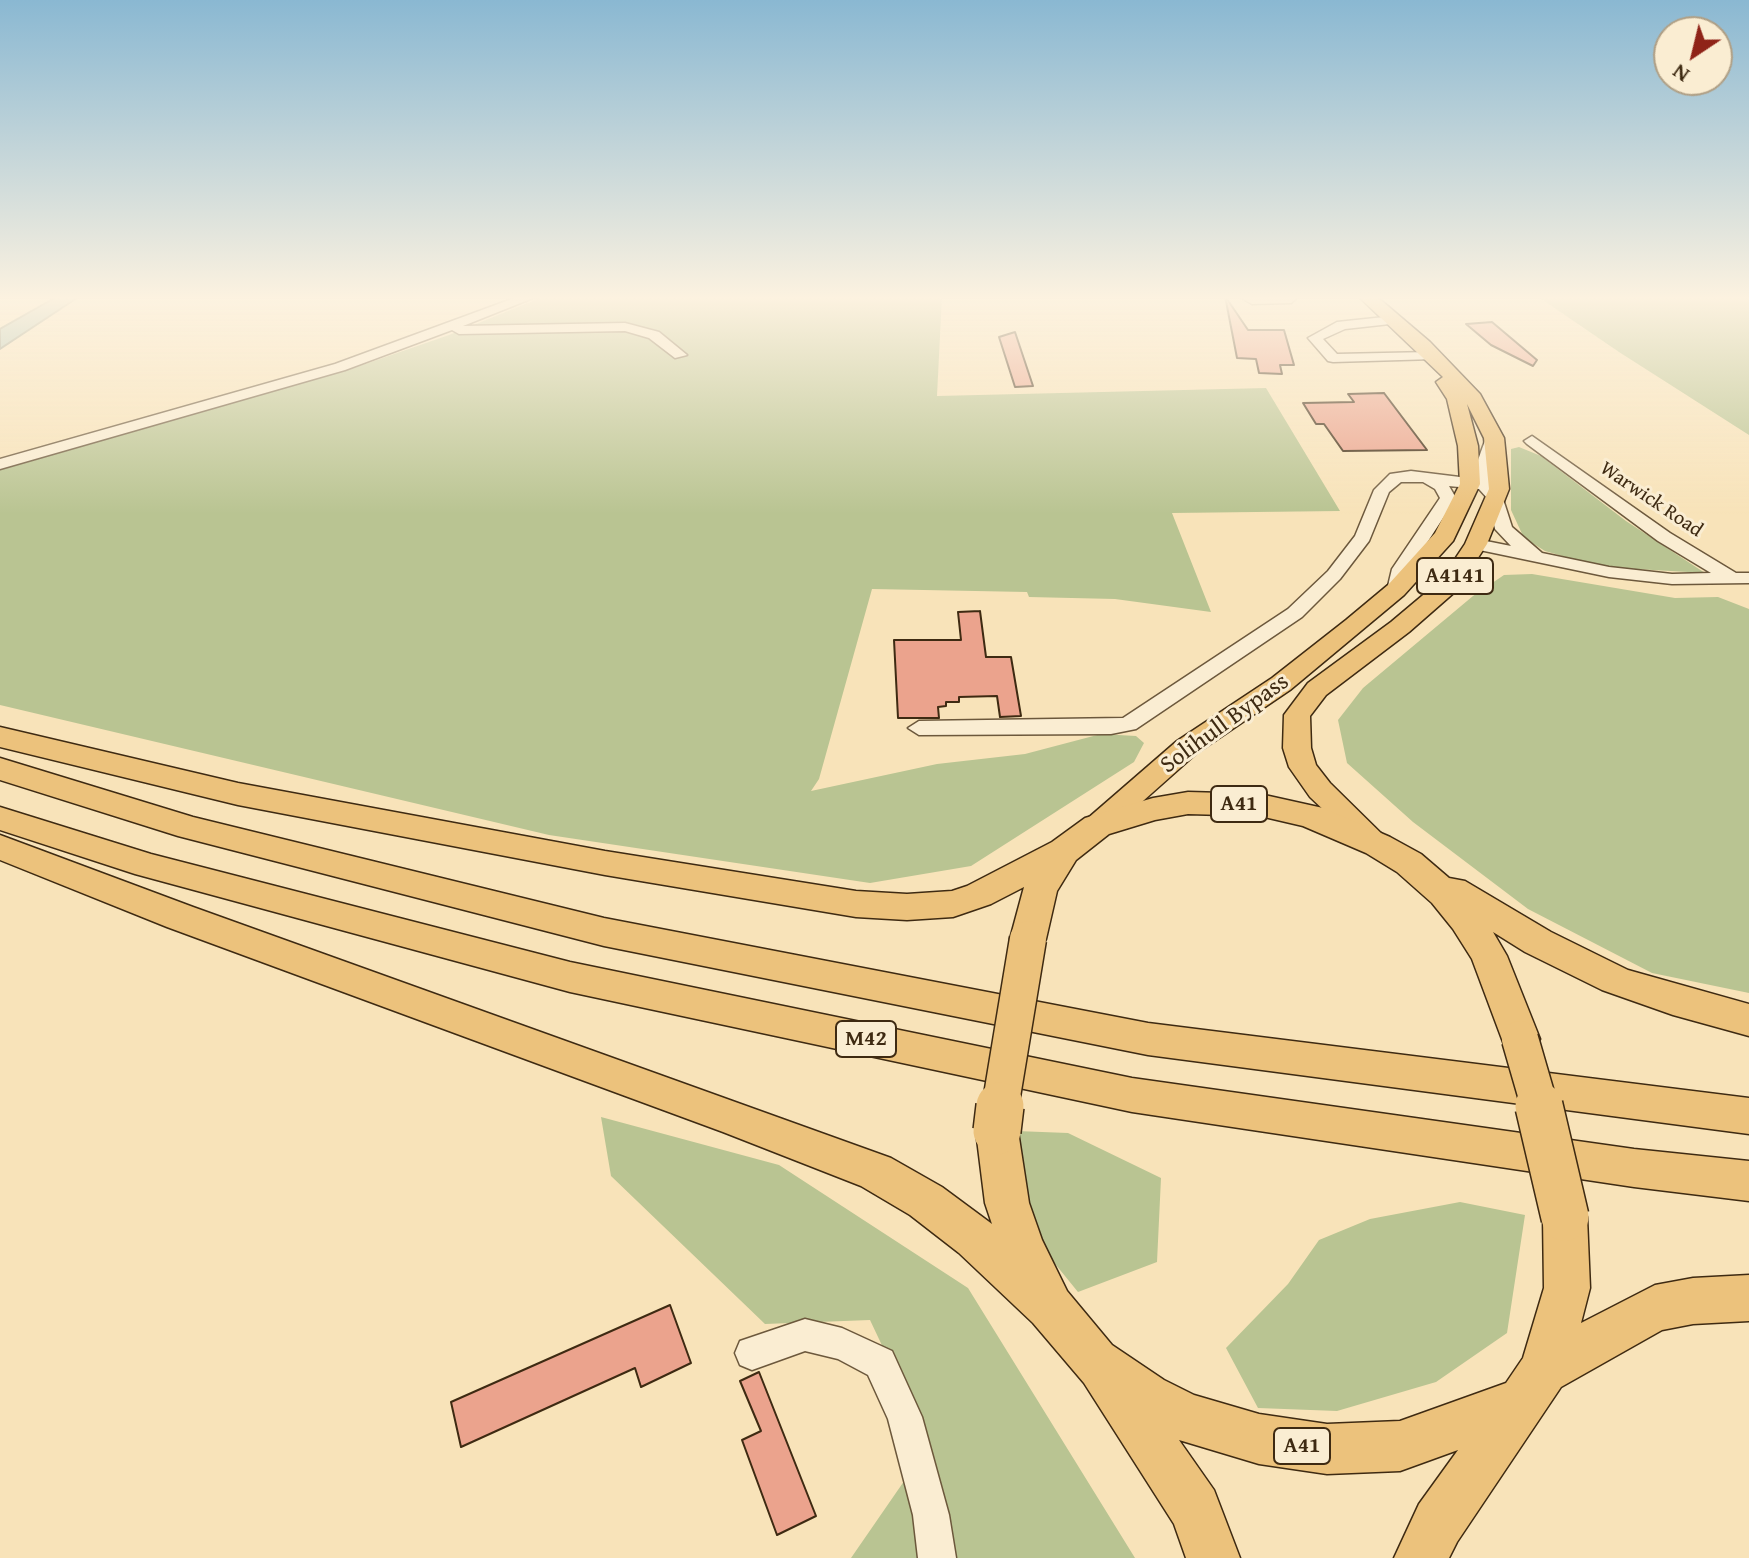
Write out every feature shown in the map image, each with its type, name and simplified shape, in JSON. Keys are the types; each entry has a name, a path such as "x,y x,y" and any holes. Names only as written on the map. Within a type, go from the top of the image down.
{"highway":[{"path":"0,737 238,794 605,863 856,904 907,907 953,904 979,895 1064,851"},
{"name":"M42","path":"0,769 190,828 635,938 1148,1039 1749,1116"},
{"name":"A41","path":"1213,1558 1195,1509 1095,1362 1050,1307 1021,1245 1007,1203 997,1131 1004,1069 1040,890 1064,851 1097,826 1153,809 1188,803 1260,805 1311,816 1378,845 1409,863 1444,894 1466,919 1489,956 1520,1039 1548,1137 1565,1217 1567,1288 1533,1386 1438,1523 1421,1558"},
{"name":"M42","path":"0,818 147,865 570,977 1117,1092 1618,1166 1749,1181"},
{"path":"0,847 180,917 876,1172 926,1201 975,1238 1050,1307"},
{"path":"1409,863 1538,942 1615,980 1673,1000 1749,1020"},
{"path":"1533,1386 1655,1308 1693,1301 1749,1298"},
{"name":"A41","path":"1095,1362 1185,1418 1259,1439 1327,1449 1400,1446 1533,1386"}],"main road":[{"name":"Solihull Bypass","path":"1378,845 1320,790 1303,767 1297,748 1297,715 1317,689 1431,602 1449,585 1469,555 1486,492 1468,446 1456,399 1438,369"},
{"name":"Solihull Bypass","path":"1396,590 1486,492 1499,489 1494,438 1473,398 1444,369"},
{"path":"1355,625 1391,609 1439,568 1453,548 1469,555"},
{"name":"A4141","path":"1355,625 1396,590"},
{"name":"Solihull Bypass","path":"1097,826 1187,747 1281,684 1355,625"}],"street":[{"path":"0,464 334,369"},
{"name":"Warwick Road","path":"1532,441 1664,537 1741,578 1749,591"},
{"path":"919,728 1111,727 1129,724 1295,613 1334,575 1363,537 1386,484 1396,477 1427,478 1486,492 1504,529 1518,543 1561,563"},
{"path":"1396,590 1401,569 1448,498 1441,486 1427,478"},
{"path":"1469,555 1561,563"},
{"path":"1469,555 1561,563 1638,576 1741,578"},
{"path":"752,1353 805,1335 842,1344 880,1363 905,1417 931,1515 937,1558"}],"green space":[{"path":"938,369 937,396 1266,388 1340,511 1172,513 1211,612 1115,599 1029,597 1027,592 872,589 819,779 811,791 937,764 1025,754 1101,734 1136,736 1144,743 1134,762 971,866 870,883 549,835 0,705 0,470 348,370"},
{"path":"1645,369 1749,369 1749,435"},
{"path":"1519,447 1541,456 1626,521 1705,573 1601,567 1545,551 1524,538 1511,510 1511,449"},
{"path":"1532,574 1675,598 1718,597 1749,609 1749,993 1652,973 1528,909 1413,822 1347,763 1338,720 1363,688 1473,596 1504,575"},
{"path":"601,1117 779,1165 968,1288 1135,1558 851,1558 929,1445 870,1320 765,1324 611,1176"},
{"path":"1016,1131 1068,1133 1161,1178 1157,1262 1078,1292 1034,1238"},
{"path":"1460,1202 1525,1215 1507,1333 1436,1382 1337,1411 1258,1408 1226,1348 1288,1284 1319,1240 1370,1219"}],"building":[{"path":"1009,369 1027,369 1033,386 1015,387"},
{"path":"1258,369 1281,369 1282,374 1259,373"},
{"path":"1384,393 1427,450 1343,451 1324,424 1316,424 1303,403 1354,402 1348,394"},
{"path":"980,611 986,657 1011,657 1021,716 1000,717 997,696 959,697 959,702 946,702 946,706 938,707 939,718 898,718 894,640 961,640 958,612"},
{"path":"670,1305 691,1363 641,1387 635,1368 461,1447 451,1402"},
{"path":"759,1372 816,1516 777,1535 742,1440 761,1431 740,1381"}]}
